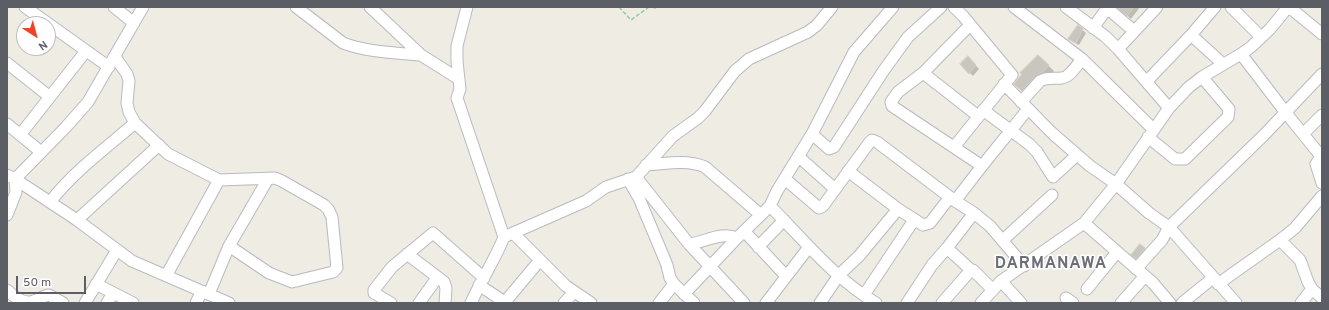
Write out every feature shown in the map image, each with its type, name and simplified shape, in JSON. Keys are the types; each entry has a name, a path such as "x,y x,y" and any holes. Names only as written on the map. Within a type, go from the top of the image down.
{"street":[{"path":"25,7 109,67"},
{"path":"114,7 134,23"},
{"path":"11,177 41,152 88,102 143,7"},
{"path":"296,7 343,43 351,46 389,52 421,55"},
{"path":"370,7 459,89"},
{"path":"467,7 457,46 459,89 509,235 540,260 566,286 591,303"},
{"path":"471,303 481,281 509,235 586,201 606,187 632,178 673,136 698,118 705,111 735,71 749,59 808,32 817,25 832,7"},
{"path":"684,294 770,206 777,191 812,134 854,52 893,7"},
{"path":"812,134 832,149 884,70 908,38 925,20 941,7"},
{"path":"954,7 1012,73 1012,75 954,147"},
{"path":"1014,7 1082,59 1175,159 1185,159 1228,117 1229,109 1202,77"},
{"path":"1066,7 1106,37 1170,108"},
{"path":"1118,49 1156,7"},
{"path":"1146,81 1191,35 1215,7"},
{"path":"1231,7 1261,37"},
{"path":"981,303 1001,282 1084,223 1116,184 1150,133 1189,87 1202,77 1241,54 1270,29 1288,7 1322,34"},
{"path":"1093,28 1107,8 1134,31"},
{"path":"970,25 923,73 898,92 891,104 982,166"},
{"path":"1191,35 1223,64"},
{"path":"20,135 86,51"},
{"path":"1241,54 1286,113 1321,154 1316,164 1322,183"},
{"path":"114,57 127,74 129,81 127,103 129,112 135,123 168,154 219,180 275,178 324,205 332,217 337,268 331,272 292,282 269,273 230,246"},
{"path":"848,170 914,220 923,225 930,223 982,166 1011,130 1040,81 1044,79 1067,77 1082,59"},
{"path":"7,63 50,97"},
{"path":"923,73 980,113 1011,130 1029,144 1037,152 1053,177 1077,155"},
{"path":"1121,303 1169,228 1286,113 1322,74"},
{"path":"1004,84 1052,134 1169,228 1236,303"},
{"path":"1303,134 1322,115"},
{"path":"50,202 73,175 135,123"},
{"path":"7,124 41,152"},
{"path":"785,179 819,208 823,206 848,170 872,140 990,226 1024,266"},
{"path":"78,220 159,145"},
{"path":"799,157 834,189"},
{"path":"646,165 683,162 696,163 705,167 761,215"},
{"path":"11,177 78,220 132,261 229,303"},
{"path":"7,214 16,192 11,177"},
{"path":"632,178 689,244 744,303"},
{"path":"632,178 667,265 670,278 674,284 694,303"},
{"path":"196,303 205,292 268,179"},
{"path":"166,276 219,180"},
{"path":"1003,240 1052,195"},
{"path":"1182,303 1280,240 1295,228 1322,196"},
{"path":"770,206 826,265 875,303"},
{"path":"820,303 839,276 859,256 898,209"},
{"path":"907,303 932,265 974,213"},
{"path":"758,247 784,220"},
{"path":"864,295 914,220"},
{"path":"1084,223 1162,291 1170,303"},
{"path":"391,303 374,293 374,290 388,271 434,233 505,303 540,260"},
{"path":"689,244 698,243 726,234 741,235 758,247 786,276"},
{"path":"1280,240 1300,260 1312,289 1322,298"},
{"path":"766,303 809,247"},
{"path":"947,248 971,270 973,270 993,290"},
{"path":"85,303 116,250"},
{"path":"1087,289 1117,252"},
{"path":"407,254 444,282 446,288 445,303"},
{"path":"942,303 971,270"},
{"path":"419,303 437,278"},
{"path":"1001,282 1021,303"},
{"path":"96,284 133,303"},
{"path":"659,303 674,284"},
{"path":"1301,303 1312,289"},
{"path":"564,303 574,292"},
{"path":"107,303 113,293"},
{"path":"10,296 30,302 49,295 63,303"}],"path":[{"path":"619,7 631,20 649,7"}],"building":[{"path":"1117,7 1134,7 1127,16"},
{"path":"1078,25 1083,29 1076,43 1068,39"},
{"path":"1038,55 1049,65 1043,72 1035,76 1022,91 1014,84 1022,74 1020,73"},
{"path":"968,56 976,65 969,74 960,64"},
{"path":"1140,244 1145,248 1136,259 1131,255"}],"district":[{"name":"DARMANAWA","path":"1051,265"}]}
